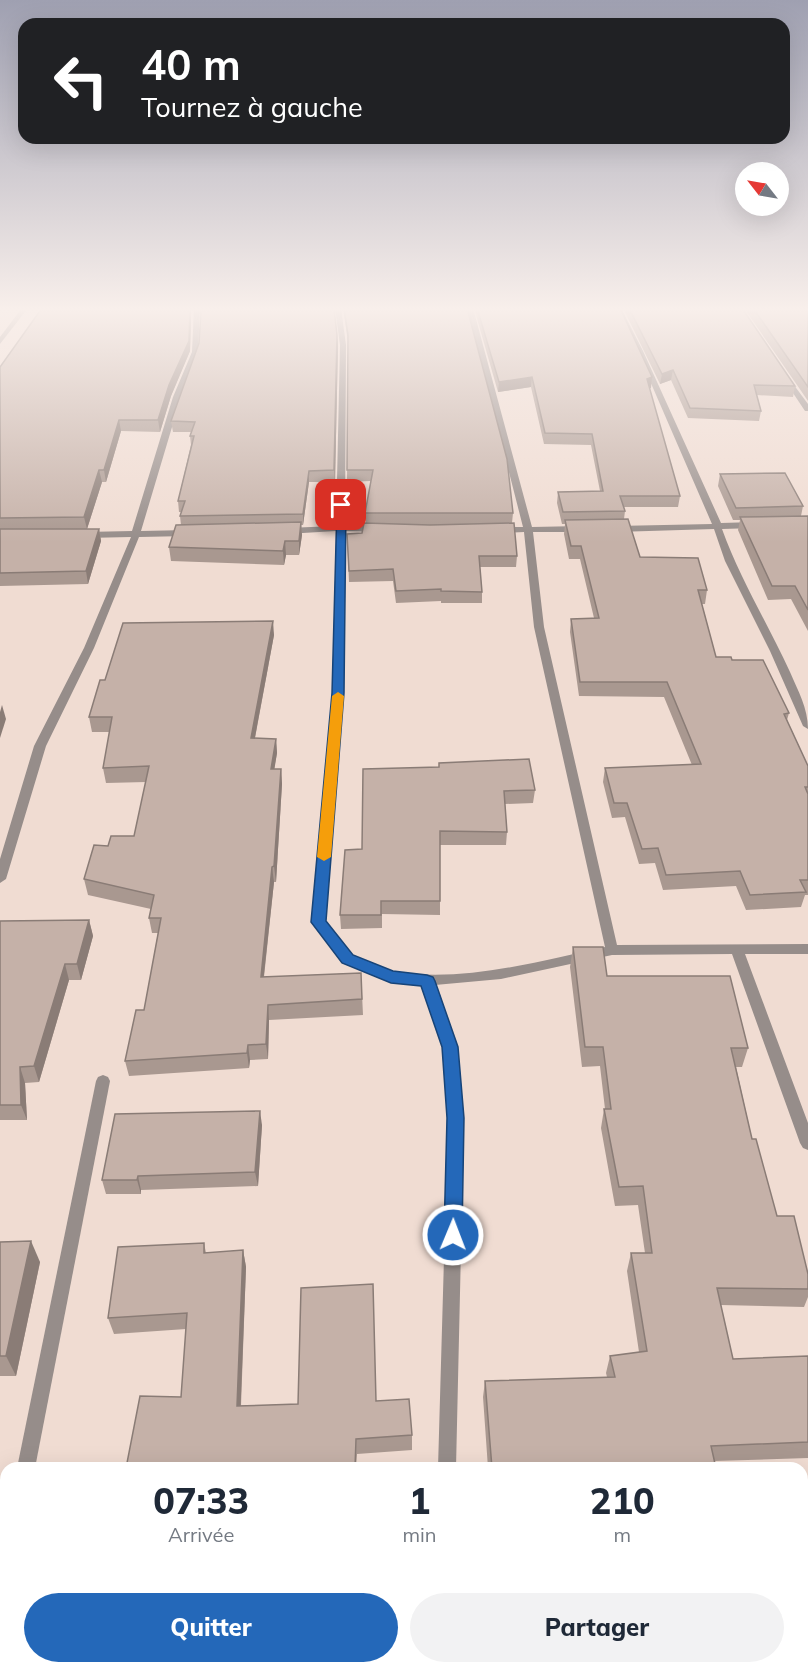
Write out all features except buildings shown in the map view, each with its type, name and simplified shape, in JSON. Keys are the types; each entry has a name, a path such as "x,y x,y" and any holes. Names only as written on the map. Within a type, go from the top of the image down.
{"street":[{"path":"0,879 40,746 89,648 136,534 181,386"},
{"path":"343,386 338,693 318,922 348,959 391,977 427,981 501,974 612,950 808,949"},
{"path":"490,386 528,529 539,627 612,950"},
{"path":"656,386 717,525 729,561 775,651 808,726"},
{"path":"792,386 808,409"},
{"path":"604,529 769,525"},
{"path":"272,532 341,528 385,530"},
{"path":"484,530 594,529"},
{"path":"80,535 193,533"},
{"path":"737,951 808,1143"},
{"path":"427,981 450,1047 456,1118 447,1462"},
{"path":"27,1462 103,1081"}],"slow traffic":[{"path":"324,857 338,696"}],"route":[{"path":"341,505 338,693 318,922 348,959 391,977 427,981 450,1047 456,1118 453,1235"}]}
